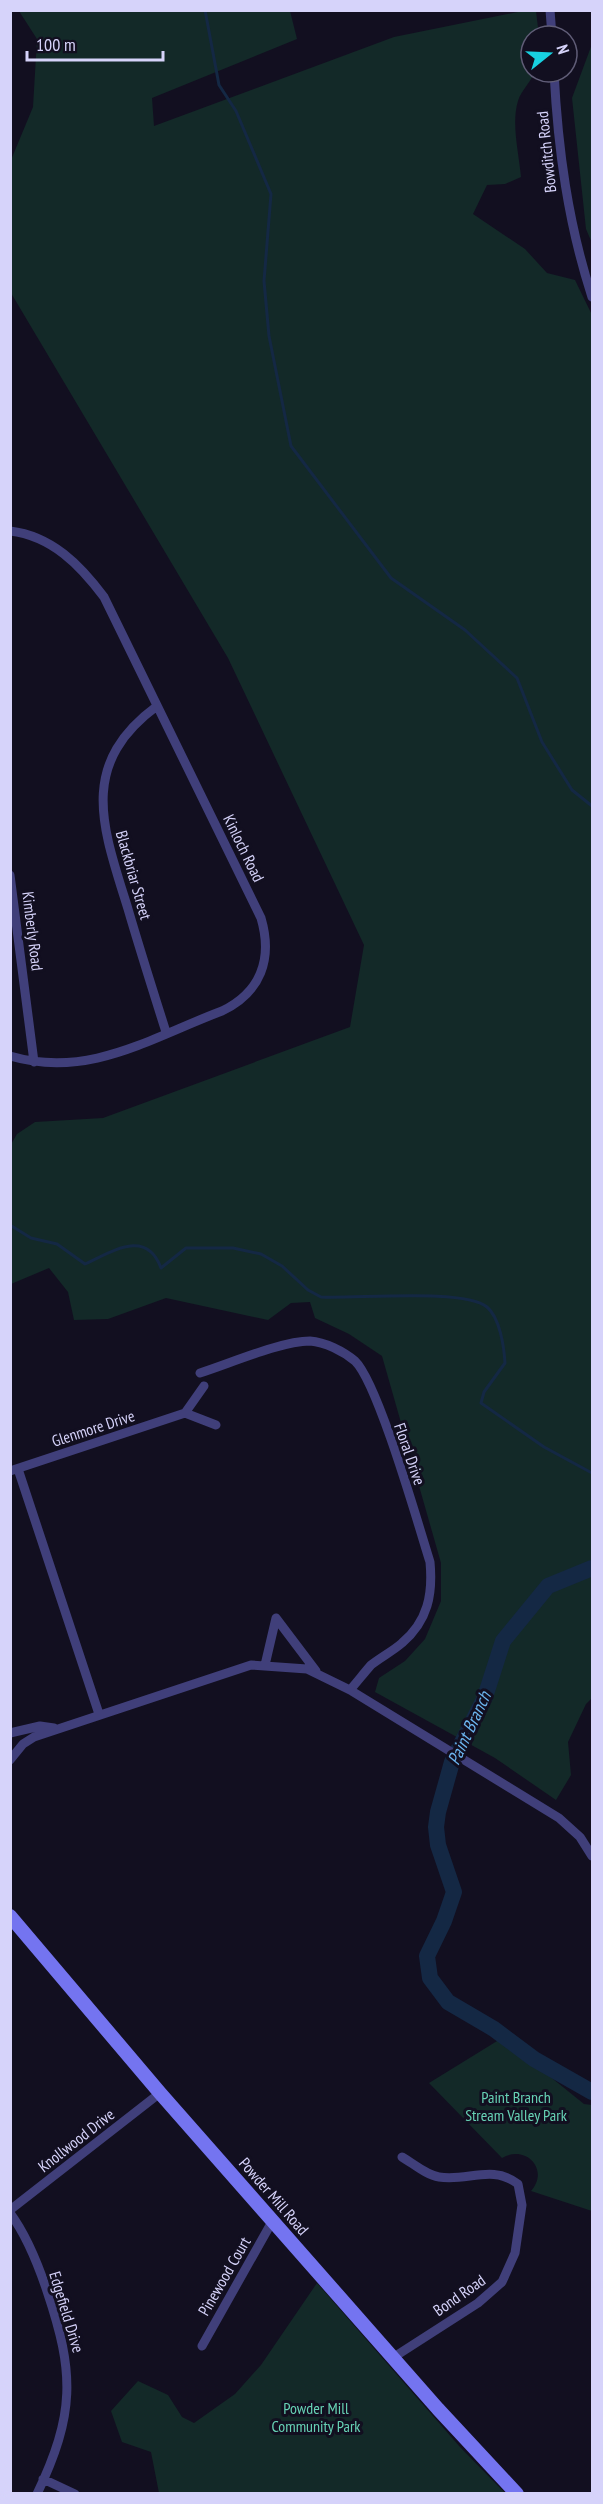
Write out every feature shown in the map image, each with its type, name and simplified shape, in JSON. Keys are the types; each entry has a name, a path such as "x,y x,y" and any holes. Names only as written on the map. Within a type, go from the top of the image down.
{"main road":[{"name":"Powder Mill Road","path":"10,1917 160,2093 517,2493"}],"street":[{"name":"Bowditch Road","path":"555,84 557,138 568,214 592,297"},
{"name":"Kinloch Road","path":"10,531 47,542 76,562 90,577 108,603 261,918 267,951 260,977 241,1000 222,1011 87,1062 62,1064 34,1062 10,1056"},
{"name":"Blackbriar Street","path":"157,706 128,730 114,751 104,781 103,807 110,850 166,1032"},
{"name":"Kimberly Road","path":"10,875 34,1062"},
{"name":"Floral Drive","path":"200,1373 294,1342 311,1341 332,1347 356,1362 373,1390 430,1562 431,1590 427,1611 419,1625 403,1642 372,1665 350,1690"},
{"path":"204,1386 185,1413 216,1425"},
{"name":"Glenmore Drive","path":"14,1470 185,1413"},
{"path":"14,1470 99,1714"},
{"path":"265,1665 276,1618 318,1673"},
{"path":"10,1760 23,1744 34,1737 251,1665 307,1669 350,1690 559,1818 580,1837 592,1856"},
{"path":"10,1733 40,1726 56,1729"},
{"path":"580,1837 592,1841"},
{"name":"Knollwood Drive","path":"10,2211 160,2093"},
{"name":"Bond Road","path":"394,2357 478,2303 502,2282 515,2253 522,2205 518,2184 501,2175 481,2173 440,2177 425,2172 402,2157"},
{"name":"Edgefield Drive","path":"10,2211 22,2230 44,2284 61,2337 68,2370 66,2410 44,2479 37,2493"},
{"name":"Pinewood Court","path":"202,2346 273,2220"},
{"path":"44,2479 75,2493"}],"green space":[{"path":"19,11 290,11 297,39 152,98 154,126 394,37 523,11 536,11 538,24 519,24 519,84 528,84 519,97 515,119 521,177 505,184 487,185 473,214 525,249 547,273 575,280 592,315 592,1698 586,1704 568,1742 571,1775 556,1800 495,1758 375,1692 379,1678 405,1661 425,1639 441,1601 441,1563 382,1356 349,1334 315,1318 310,1302 291,1303 268,1320 166,1298 108,1319 74,1320 68,1292 49,1268 11,1284 10,1146 17,1134 35,1122 103,1118 350,1027 364,945 228,658 11,293 11,160 33,107 37,39"},
{"path":"592,44 592,243 586,229 572,98"},
{"name":"Paint Branch Stream Valley Park","path":"502,2038 584,2104 592,2105 592,2211 531,2191 538,2175 533,2161 519,2154 502,2158 429,2083"},
{"name":"Powder Mill Community Park","path":"317,2283 460,2447 505,2493 159,2493 151,2452 122,2442 111,2411 138,2381 168,2395 182,2417 194,2423 235,2394 261,2365"}],"waterway":[{"path":"205,10 219,85 236,111 271,194 264,281 269,336 291,446 391,578 465,630 517,678 542,742 572,790 592,806"},
{"path":"10,1225 31,1238 57,1244 85,1264 128,1246 147,1249 155,1256 161,1268 186,1248 233,1248 261,1254 282,1266 308,1290 321,1297 434,1296 475,1301 487,1307 495,1318 502,1341 505,1363 484,1392 481,1403 544,1447 592,1473"},
{"name":"Paint Branch","path":"592,1568 548,1586 503,1641 485,1697 452,1762 438,1812 436,1827 438,1845 454,1892 444,1921 427,1956 430,1978 448,2002 494,2029 534,2059 592,2092"}]}
